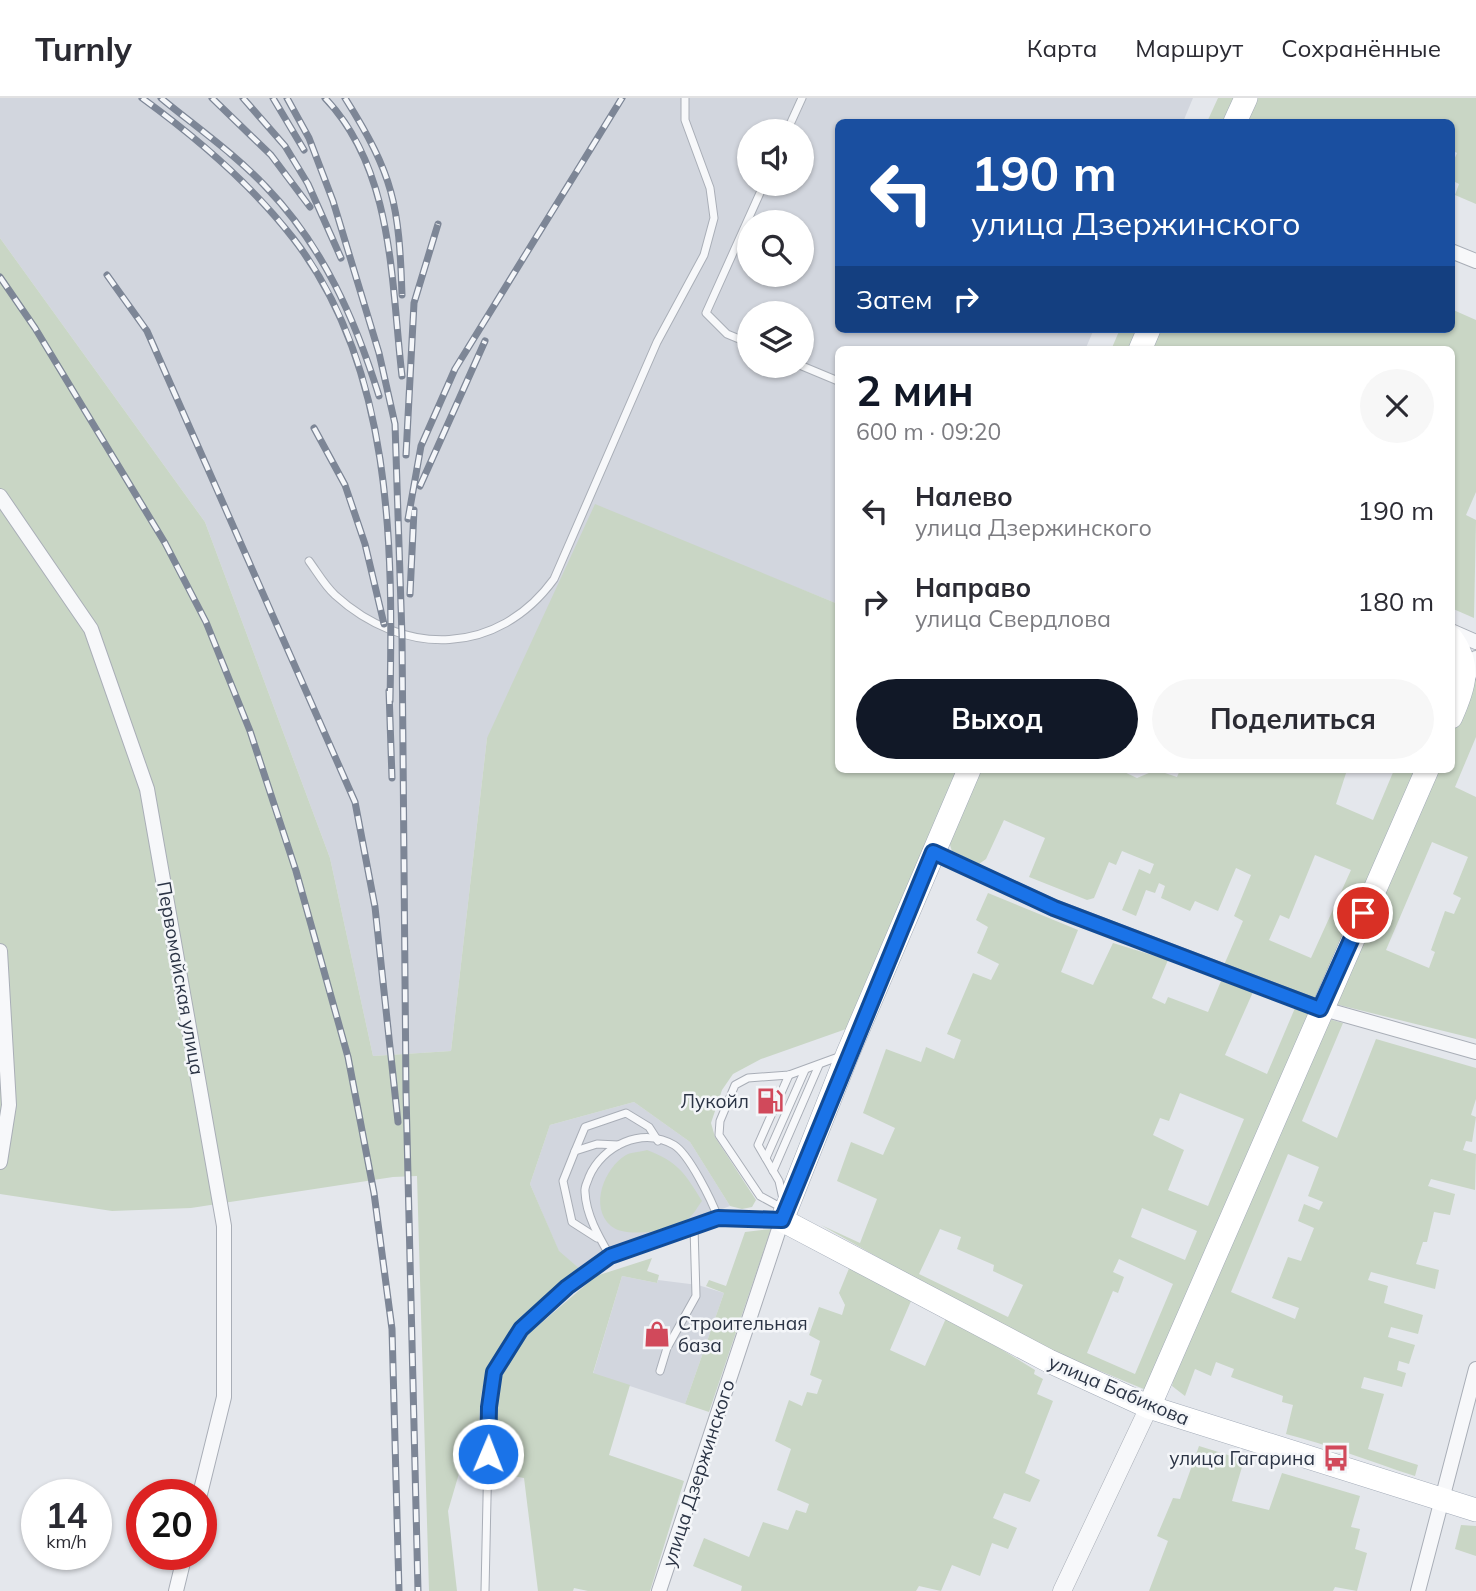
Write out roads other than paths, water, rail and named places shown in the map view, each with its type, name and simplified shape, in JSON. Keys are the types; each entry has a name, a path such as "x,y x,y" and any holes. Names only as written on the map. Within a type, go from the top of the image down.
{"main road":[{"path":"1236,119 1246,98"},
{"path":"1455,645 1465,662 1463,691 1455,708"},
{"name":"улица Дзержинского","path":"784,1215 848,1053 968,773"},
{"path":"1149,1407 1320,1009 1426,773"},
{"name":"улица Бабикова","path":"784,1215 1049,1361 1149,1407 1476,1510"}],"street":[{"path":"1455,253 1476,261"},
{"name":"Первомайская улица","path":"0,496 91,629 147,789 224,1226 224,1397 204,1479"},
{"path":"1455,633 1476,642"},
{"path":"1463,691 1476,658"},
{"path":"933,852 1054,908 1320,1009 1476,1052"},
{"path":"0,951 9,1105 0,1162"},
{"name":"улица Дзержинского","path":"659,1591 784,1215"},
{"path":"1418,1591 1476,1369"},
{"path":"1062,1591 1149,1407"},
{"path":"176,1591 182,1570"}],"lane":[{"path":"309,561 341,600 357,612 410,638 440,641 476,634 513,621 537,603 554,579 657,342 704,255 714,218 710,188 685,120 685,98"},
{"path":"793,119 802,98"},
{"path":"737,338 727,334 706,313 759,196"},
{"path":"814,371 835,380"},
{"path":"784,1215 760,1196 719,1135 720,1121 735,1085 748,1078 789,1075 848,1053"},
{"path":"774,1171 819,1065"},
{"path":"766,1158 805,1070"},
{"path":"784,1215 774,1171 758,1145 789,1075"},
{"path":"598,1239 572,1222 563,1181 585,1127 626,1113 649,1127 658,1141"},
{"path":"610,1256 598,1239 584,1189 597,1159 618,1145 642,1136 675,1145 708,1191 718,1218"},
{"path":"575,1151 597,1144 618,1145"},
{"path":"485,1591 489,1407 494,1372 521,1329 567,1287 610,1256 718,1218 784,1215"},
{"path":"660,1371 667,1348 696,1296 694,1227"}],"railway":[{"path":"142,98 222,163 277,218 326,289 351,343 368,400 380,460 387,520 390,701"},
{"path":"161,98 254,175 304,234 348,312 379,396"},
{"path":"212,98 271,155 310,207"},
{"path":"243,98 285,146 308,184 341,258"},
{"path":"273,98 304,150"},
{"path":"287,98 309,138 333,201 379,353 395,424 402,636 406,1093 418,1591"},
{"path":"325,98 348,127 365,159 377,193 391,266 402,376"},
{"path":"345,98 374,149 391,192 399,237 402,295"},
{"path":"408,519 421,446 455,369 622,98"},
{"path":"406,455 414,303 438,224"},
{"path":"107,275 147,331 355,802 375,907 398,1122"},
{"path":"0,277 35,328 165,543 206,622 250,731 296,871 348,1057 374,1193 392,1329 399,1591"},
{"path":"420,486 485,341"},
{"path":"314,428 345,485 365,544 384,624"},
{"path":"410,594 414,510"},
{"path":"389,691 392,778"}],"place":[{"name":"Лукойл","path":"770,1101"},
{"name":"Строительная база","path":"657,1334"},
{"name":"улица Гагарина","path":"1336,1458"}]}
